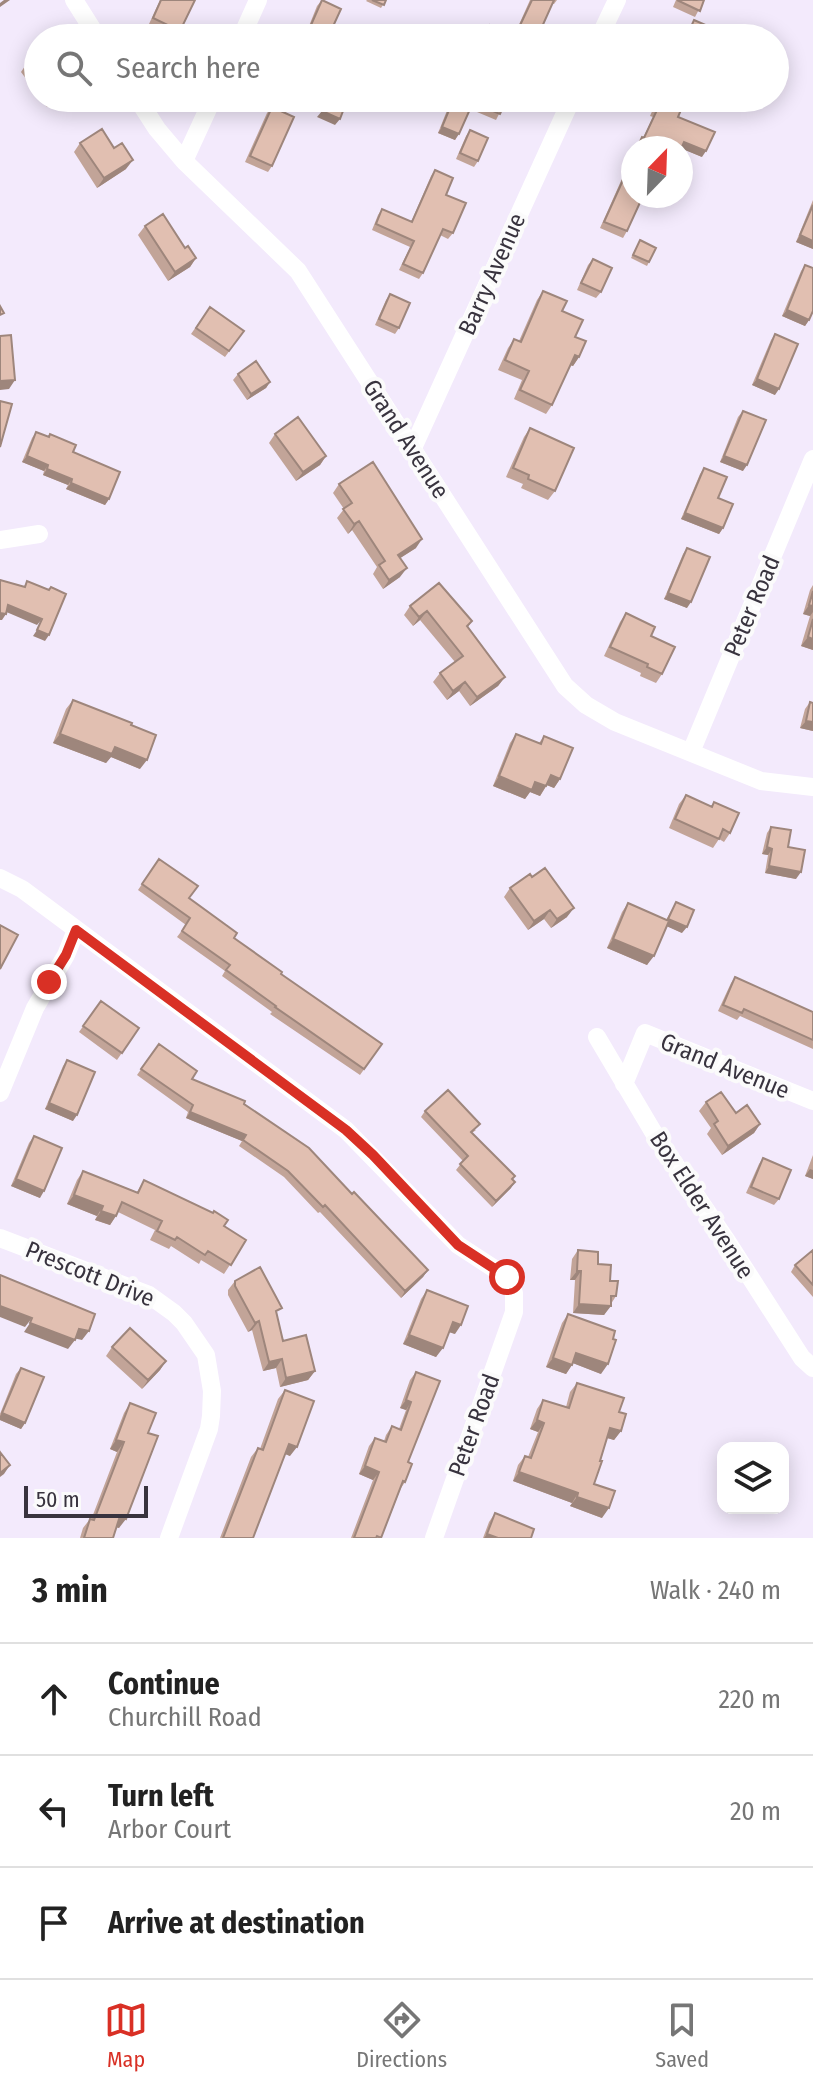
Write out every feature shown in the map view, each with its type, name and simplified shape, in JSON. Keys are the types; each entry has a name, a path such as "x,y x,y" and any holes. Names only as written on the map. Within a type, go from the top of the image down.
{"street":[{"path":"74,0 89,24"},
{"path":"247,24 258,0"},
{"path":"606,24 617,0"},
{"name":"Grand Avenue","path":"146,112 184,161 298,271 565,686 586,705 615,722 761,781 813,787"},
{"path":"184,161 207,112"},
{"name":"Barry Avenue","path":"412,450 566,112"},
{"name":"Peter Road","path":"691,752 813,459"},
{"path":"0,540 39,534"},
{"path":"0,878 22,889 76,930 66,955 35,1008 0,1093"},
{"name":"Peter Road","path":"76,930 346,1130 458,1245 507,1277 514,1293 514,1312 434,1538"},
{"name":"Grand Avenue","path":"624,1084 645,1033 813,1101"},
{"name":"Box Elder Avenue","path":"597,1037 624,1084 802,1358 813,1368"},
{"name":"Prescott Drive","path":"0,1238 149,1295 184,1323 206,1355 212,1391 209,1429 169,1538"}],"building":[{"path":"161,0 195,0 183,24 165,24 153,18"},
{"path":"322,0 341,9 334,24 311,24"},
{"path":"532,0 554,0 543,24 521,24"},
{"path":"677,0 704,0 700,11"},
{"path":"270,112 283,112 294,117 272,166 250,156"},
{"path":"324,112 343,112 340,119"},
{"path":"448,112 469,112 459,134 442,127"},
{"path":"656,112 680,112 678,117 715,132 706,151 693,146 693,136 645,136"},
{"path":"102,129 114,148 122,143 133,160 104,178 80,143"},
{"path":"470,130 488,138 478,161 460,153"},
{"path":"435,170 453,178 446,195 466,203 453,233 443,229 423,273 403,264 414,241 376,224 382,209 412,222"},
{"path":"621,184 621,208 638,208 627,231 604,222"},
{"path":"813,205 813,241 800,235"},
{"path":"163,214 185,248 188,246 196,258 175,272 145,226"},
{"path":"640,240 656,248 649,262 633,255"},
{"path":"593,259 612,268 601,292 581,283"},
{"path":"805,265 813,268 813,311 809,320 787,310"},
{"path":"543,291 567,301 562,311 583,320 575,337 586,341 579,357 575,355 552,405 520,390 529,371 505,360 514,339 521,342"},
{"path":"390,294 410,303 399,328 379,319"},
{"path":"210,307 244,331 229,351 196,328"},
{"path":"775,334 798,344 779,389 757,379"},
{"path":"11,335 15,380 0,381 0,336"},
{"path":"256,361 270,382 251,394 238,374"},
{"path":"0,401 12,404 0,447"},
{"path":"743,411 766,420 747,465 724,456"},
{"path":"298,417 326,456 303,472 275,434"},
{"path":"530,428 574,448 555,491 528,479 529,475 513,468"},
{"path":"36,432 49,437 50,434 76,445 73,452 120,472 109,499 71,483 72,479 47,469 48,465 27,456"},
{"path":"373,462 422,539 398,555 407,568 389,580 379,565 385,561 359,521 354,524 343,509 352,503 339,484"},
{"path":"704,468 727,477 718,498 733,504 723,528 685,513"},
{"path":"687,548 710,557 691,602 668,593"},
{"path":"0,580 25,587 27,581 66,594 49,635 37,630 42,619 8,605 6,614 0,613"},
{"path":"439,583 472,621 467,626 505,677 477,697 465,682 453,691 440,673 463,656 427,611 419,617 410,606"},
{"path":"626,613 655,627 651,636 675,647 662,674 647,667 648,664 610,647"},
{"path":"813,619 813,639 808,637"},
{"path":"73,700 156,735 147,760 115,747 112,754 60,734"},
{"path":"810,702 813,703 813,722 806,721"},
{"path":"516,734 541,744 544,736 573,748 560,779 551,775 546,786 535,782 532,790 499,776"},
{"path":"686,795 712,807 714,802 739,813 730,833 723,829 719,839 675,819"},
{"path":"771,827 791,830 788,847 805,850 801,872 769,866 772,849 767,847"},
{"path":"159,859 198,886 189,898 237,933 234,938 382,1044 364,1069 226,970 230,965 182,931 190,918 142,884"},
{"path":"545,868 574,908 557,919 550,910 534,921 510,888"},
{"path":"676,902 694,910 687,927 668,919"},
{"path":"628,903 669,921 654,956 613,939"},
{"path":"0,925 18,935 0,969"},
{"path":"735,977 813,1012 813,1040 744,1009 742,1013 723,1005"},
{"path":"101,1001 139,1028 122,1053 83,1026"},
{"path":"159,1044 197,1071 192,1079 245,1101 244,1104 309,1148 428,1270 405,1291 325,1205 323,1207 288,1171 243,1140 246,1135 190,1112 193,1105 141,1069"},
{"path":"67,1060 95,1072 77,1115 49,1103"},
{"path":"448,1090 480,1124 471,1132 515,1176 512,1179 515,1182 496,1201 460,1164 468,1156 425,1111"},
{"path":"721,1092 736,1113 747,1105 760,1124 728,1146 714,1124 718,1121 706,1102"},
{"path":"34,1136 62,1148 44,1191 16,1179"},
{"path":"763,1158 791,1170 779,1199 751,1187"},
{"path":"83,1171 138,1193 144,1180 214,1211 228,1220 224,1226 246,1240 231,1265 208,1251 205,1255 177,1237 175,1240 157,1231 162,1221 122,1202 116,1216 101,1211 103,1206 74,1195"},
{"path":"578,1250 598,1252 598,1264 611,1265 610,1281 618,1281 616,1296 611,1296 611,1306 579,1304 581,1271 577,1271"},
{"path":"813,1250 813,1285 795,1265"},
{"path":"260,1267 282,1308 276,1311 283,1341 306,1335 315,1371 286,1378 282,1359 269,1362 259,1321 255,1323 235,1286 235,1281"},
{"path":"0,1275 95,1314 89,1331 79,1329 75,1340 30,1323 32,1318 0,1306"},
{"path":"427,1290 468,1306 461,1325 453,1322 443,1348 409,1335"},
{"path":"568,1314 615,1331 613,1339 616,1340 608,1364 576,1353 572,1365 553,1358"},
{"path":"130,1328 166,1361 148,1380 112,1347"},
{"path":"21,1368 44,1377 25,1423 2,1413"},
{"path":"416,1372 440,1381 408,1462 412,1464 381,1538 354,1538 379,1472 365,1466 375,1438 386,1442 392,1426 401,1430 411,1402 406,1400"},
{"path":"577,1383 624,1398 619,1412 626,1414 621,1431 610,1428 594,1484 615,1491 609,1508 577,1497 578,1493 519,1472 525,1456 531,1458 544,1423 537,1420 543,1400 569,1408"},
{"path":"285,1390 314,1401 297,1447 289,1444 253,1538 223,1538 258,1448 263,1450"},
{"path":"130,1403 156,1413 148,1433 158,1436 126,1519 120,1516 113,1538 84,1538 124,1442 116,1440"},
{"path":"0,1452 10,1465 0,1473"},
{"path":"495,1513 534,1529 531,1538 498,1538 487,1534"}],"route":[{"path":"49,982 66,955 76,930 346,1130 458,1245 507,1277"}]}
